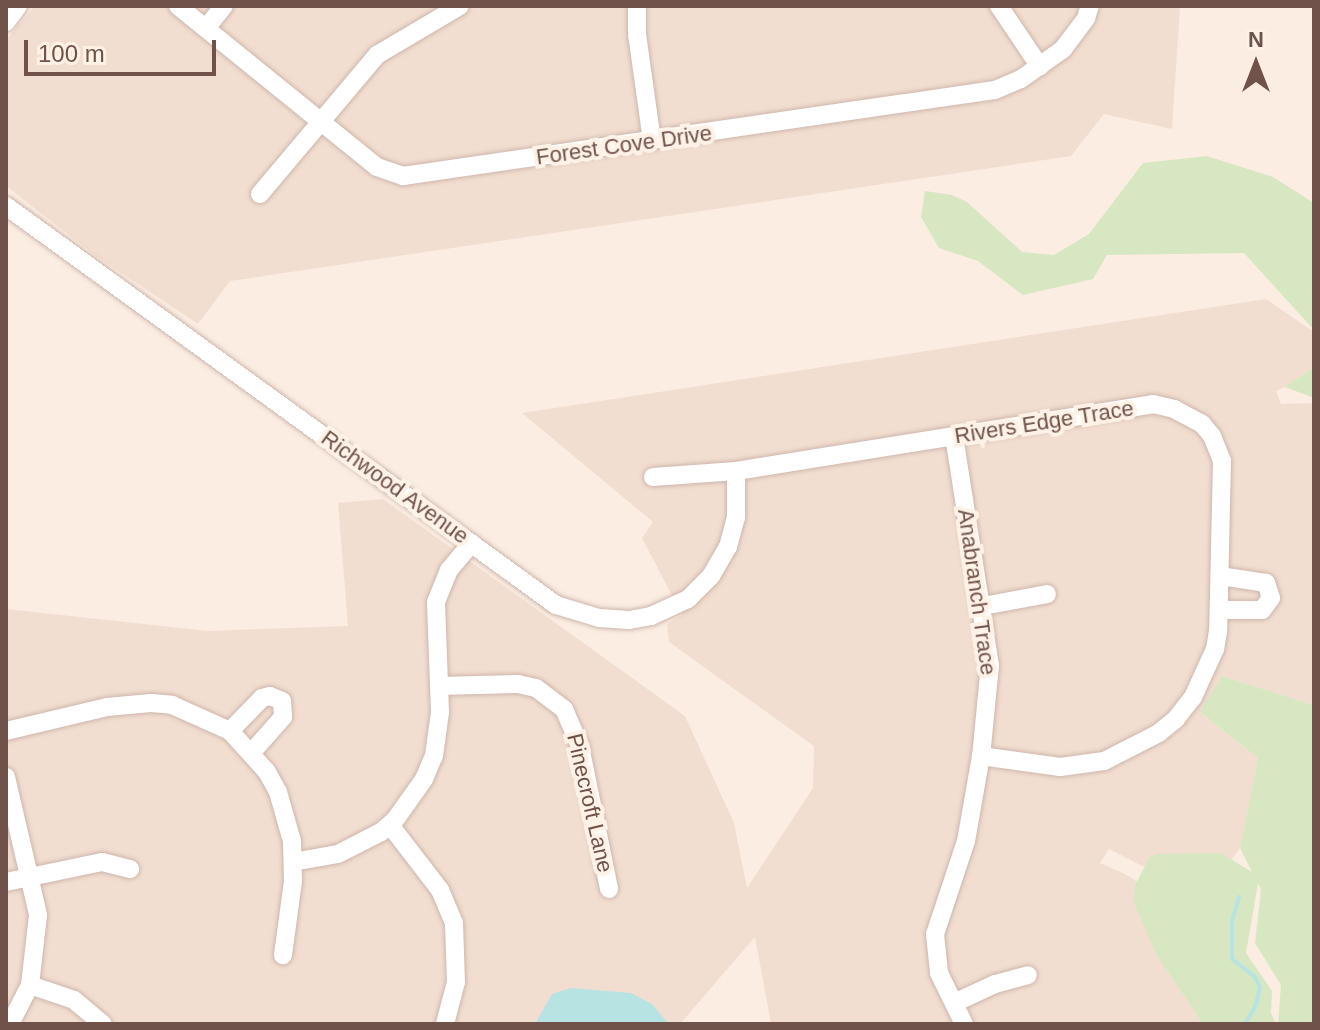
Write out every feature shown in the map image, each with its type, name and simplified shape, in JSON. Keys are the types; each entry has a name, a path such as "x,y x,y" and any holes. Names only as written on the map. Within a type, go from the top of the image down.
{"street":[{"path":"6,22 18,6"},
{"name":"Forest Cove Drive","path":"178,6 377,167 403,176 995,90 1040,67 1073,39 1090,6"},
{"path":"206,28 224,6"},
{"path":"260,194 377,55 460,6"},
{"path":"637,6 637,34 652,141"},
{"path":"999,6 1040,67"},
{"name":"Richwood Avenue","path":"6,206 556,605 599,618 629,620 651,616 688,599 721,563 736,518 736,471"},
{"name":"Rivers Edge Trace","path":"653,477 736,471 1153,404 1192,417 1212,436 1222,461 1219,610 1215,649 1193,697 1176,719 1142,744 1104,761 1060,767 981,756"},
{"name":"Anabranch Trace","path":"954,436 983,606 990,684 966,841 935,934 935,957 964,1024"},
{"path":"293,862 338,854 390,825 424,779 434,756 440,712 436,602 449,570 472,543"},
{"path":"1219,610 1262,610 1271,598 1266,583 1220,576"},
{"path":"983,606 1047,594"},
{"name":"Pinecroft Lane","path":"439,686 518,684 536,688 564,709 580,746 609,889"},
{"path":"230,731 262,698 270,696 282,701 283,717 252,752"},
{"path":"6,731 107,707 151,703 172,705 230,731 252,752 278,792 292,841 293,862 283,955"},
{"path":"6,777 29,876 38,934 30,985 10,1024"},
{"path":"390,825 440,890 454,923 456,982 445,1024"},
{"path":"6,882 102,862 130,869"},
{"path":"954,1003 995,984 1028,975"},
{"path":"30,985 74,1000 103,1024"}],"shaded area":[{"path":"35,6 1180,6 1172,129 1104,114 1071,156 230,281 198,324 96,256 6,186 6,40"},
{"path":"1266,299 1314,332 1314,373 1276,391 1281,404 1314,403 1314,705 1222,676 1201,713 1258,758 1240,848 1230,861 1150,870 1109,849 1100,863 1125,874 1180,908 1214,1024 771,1024 755,937 680,1024 6,1024 6,609 208,631 348,626 338,503 383,499 685,716 734,823 747,888 813,788 814,746 669,642 667,624 682,615 642,538 653,522 522,413"}],"green space":[{"path":"1207,156 1273,177 1314,203 1314,330 1244,253 1107,255 1093,279 1023,295 978,261 939,248 921,217 925,191 952,195 967,202 1022,252 1054,255 1089,234 1143,163"},
{"path":"1314,367 1314,398 1285,387"},
{"path":"1222,676 1314,705 1314,1024 1278,1024 1281,985 1255,943 1261,889 1258,883 1246,953 1272,991 1271,1013 1276,1024 1203,1024 1156,954 1134,903 1135,885 1150,857 1158,854 1221,853 1252,872 1240,848 1258,758 1200,712"}],"water":[{"path":"571,988 631,993 652,1004 669,1024 535,1024 552,994"}],"waterway":[{"path":"1239,897 1232,921 1232,959 1255,977 1260,987 1256,1005 1245,1024"}]}
